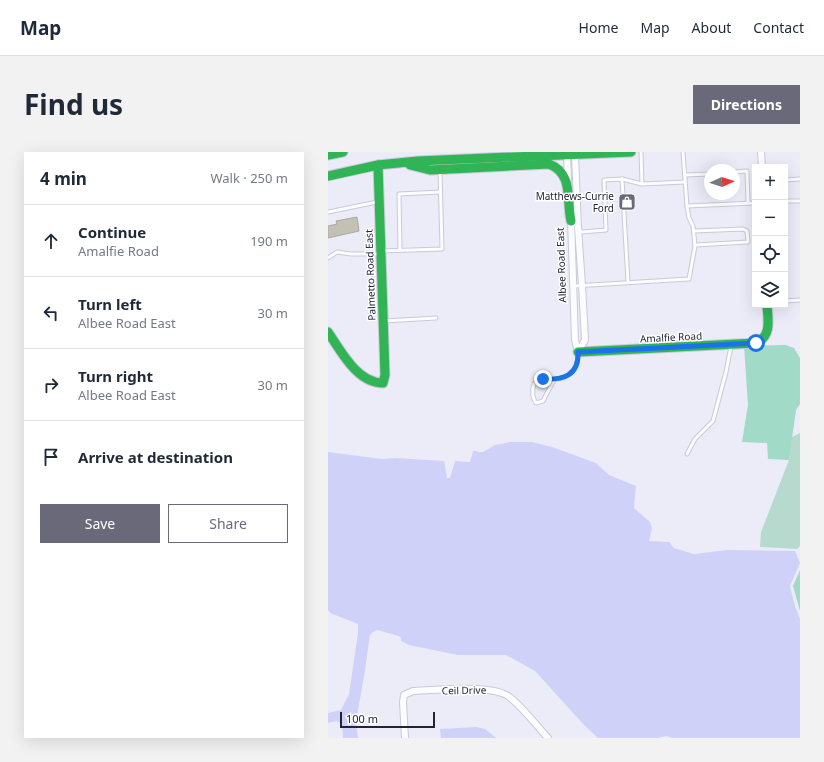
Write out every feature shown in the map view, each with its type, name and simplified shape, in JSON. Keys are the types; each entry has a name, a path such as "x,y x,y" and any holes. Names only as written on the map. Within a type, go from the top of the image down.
{"main road":[{"path":"328,155 343,152"},
{"path":"328,176 378,165 403,162 571,153 632,152"},
{"path":"403,162 430,170 549,164 554,165 562,170 567,179 568,211 571,221"},
{"name":"Palmetto Road East","path":"328,332 362,376 374,384 383,383 385,375 378,165"},
{"name":"Amalfie Road","path":"578,352 756,343 764,339 768,330 767,308"}],"street":[{"path":"761,152 762,164"},
{"name":"Albee Road East","path":"571,153 573,286 575,340 578,352"},
{"name":"Albee Road East","path":"571,153 578,228 585,340 578,352"},
{"name":"Ceil Drive","path":"405,738 403,702 406,694 413,691 486,689 501,692 510,697 548,738"}],"lane":[{"path":"641,152 642,184"},
{"path":"573,286 689,279 695,245 693,226 689,218 687,206 683,152"},
{"path":"328,258 337,252 351,254 381,253 400,250 442,249 440,169"},
{"path":"740,172 747,171 748,203"},
{"path":"685,176 704,174"},
{"path":"622,179 628,282"},
{"path":"571,221 582,232 606,230 604,180 622,179 642,184 685,182"},
{"path":"788,180 800,179"},
{"path":"400,250 400,194 440,192"},
{"path":"328,212 379,201"},
{"path":"788,201 800,201"},
{"path":"687,206 752,203"},
{"path":"694,231 743,229 747,231 748,242 695,245"},
{"path":"788,301 800,300"},
{"path":"383,321 436,318"},
{"path":"687,454 695,439 713,421 726,372 731,345"},
{"name":"Albee Road East","path":"554,380 543,401 536,403 532,393 534,384 543,379 554,380 564,377 573,371 577,364 578,352"}],"green space":[{"path":"786,345 794,348 800,358 800,404 796,410 789,460 768,459 767,443 742,442 748,405 744,346"},
{"path":"800,433 800,546 797,549 760,547 761,532 789,460 792,437"},
{"path":"800,570 800,611 793,586"}],"water":[{"path":"511,442 532,442 552,447 596,463 609,475 636,486 634,508 650,522 652,528 649,541 669,542 674,548 694,554 727,550 795,551 800,563 790,586 800,619 800,738 672,738 667,736 657,738 598,738 585,726 535,671 506,655 458,655 409,645 401,641 399,636 377,630 370,635 357,715 356,724 358,738 343,738 342,728 339,722 328,723 328,713 341,710 349,694 358,624 330,613 328,610 328,452 382,459 396,458 444,461 447,478 450,478 455,461 470,462 473,451 483,452 495,445"},
{"path":"477,727 485,729 496,738 441,738 440,729"}],"building":[{"path":"357,217 359,231 328,238 328,226 337,224 336,221"}],"traffic: fast":[{"path":"328,155 343,152"},
{"path":"328,176 378,165 418,161 631,152"},
{"path":"410,165 430,170 549,164 557,168 566,181 571,221"},
{"path":"328,332 344,356 358,372 365,378 374,382 383,383 385,375 378,165"},
{"path":"578,352 756,343 761,340 767,332 767,308"}],"place":[{"name":"Matthews-Currie Ford","path":"627,202"}],"route":[{"path":"543,379 559,379 573,371 576,368 578,352 756,343"}]}
